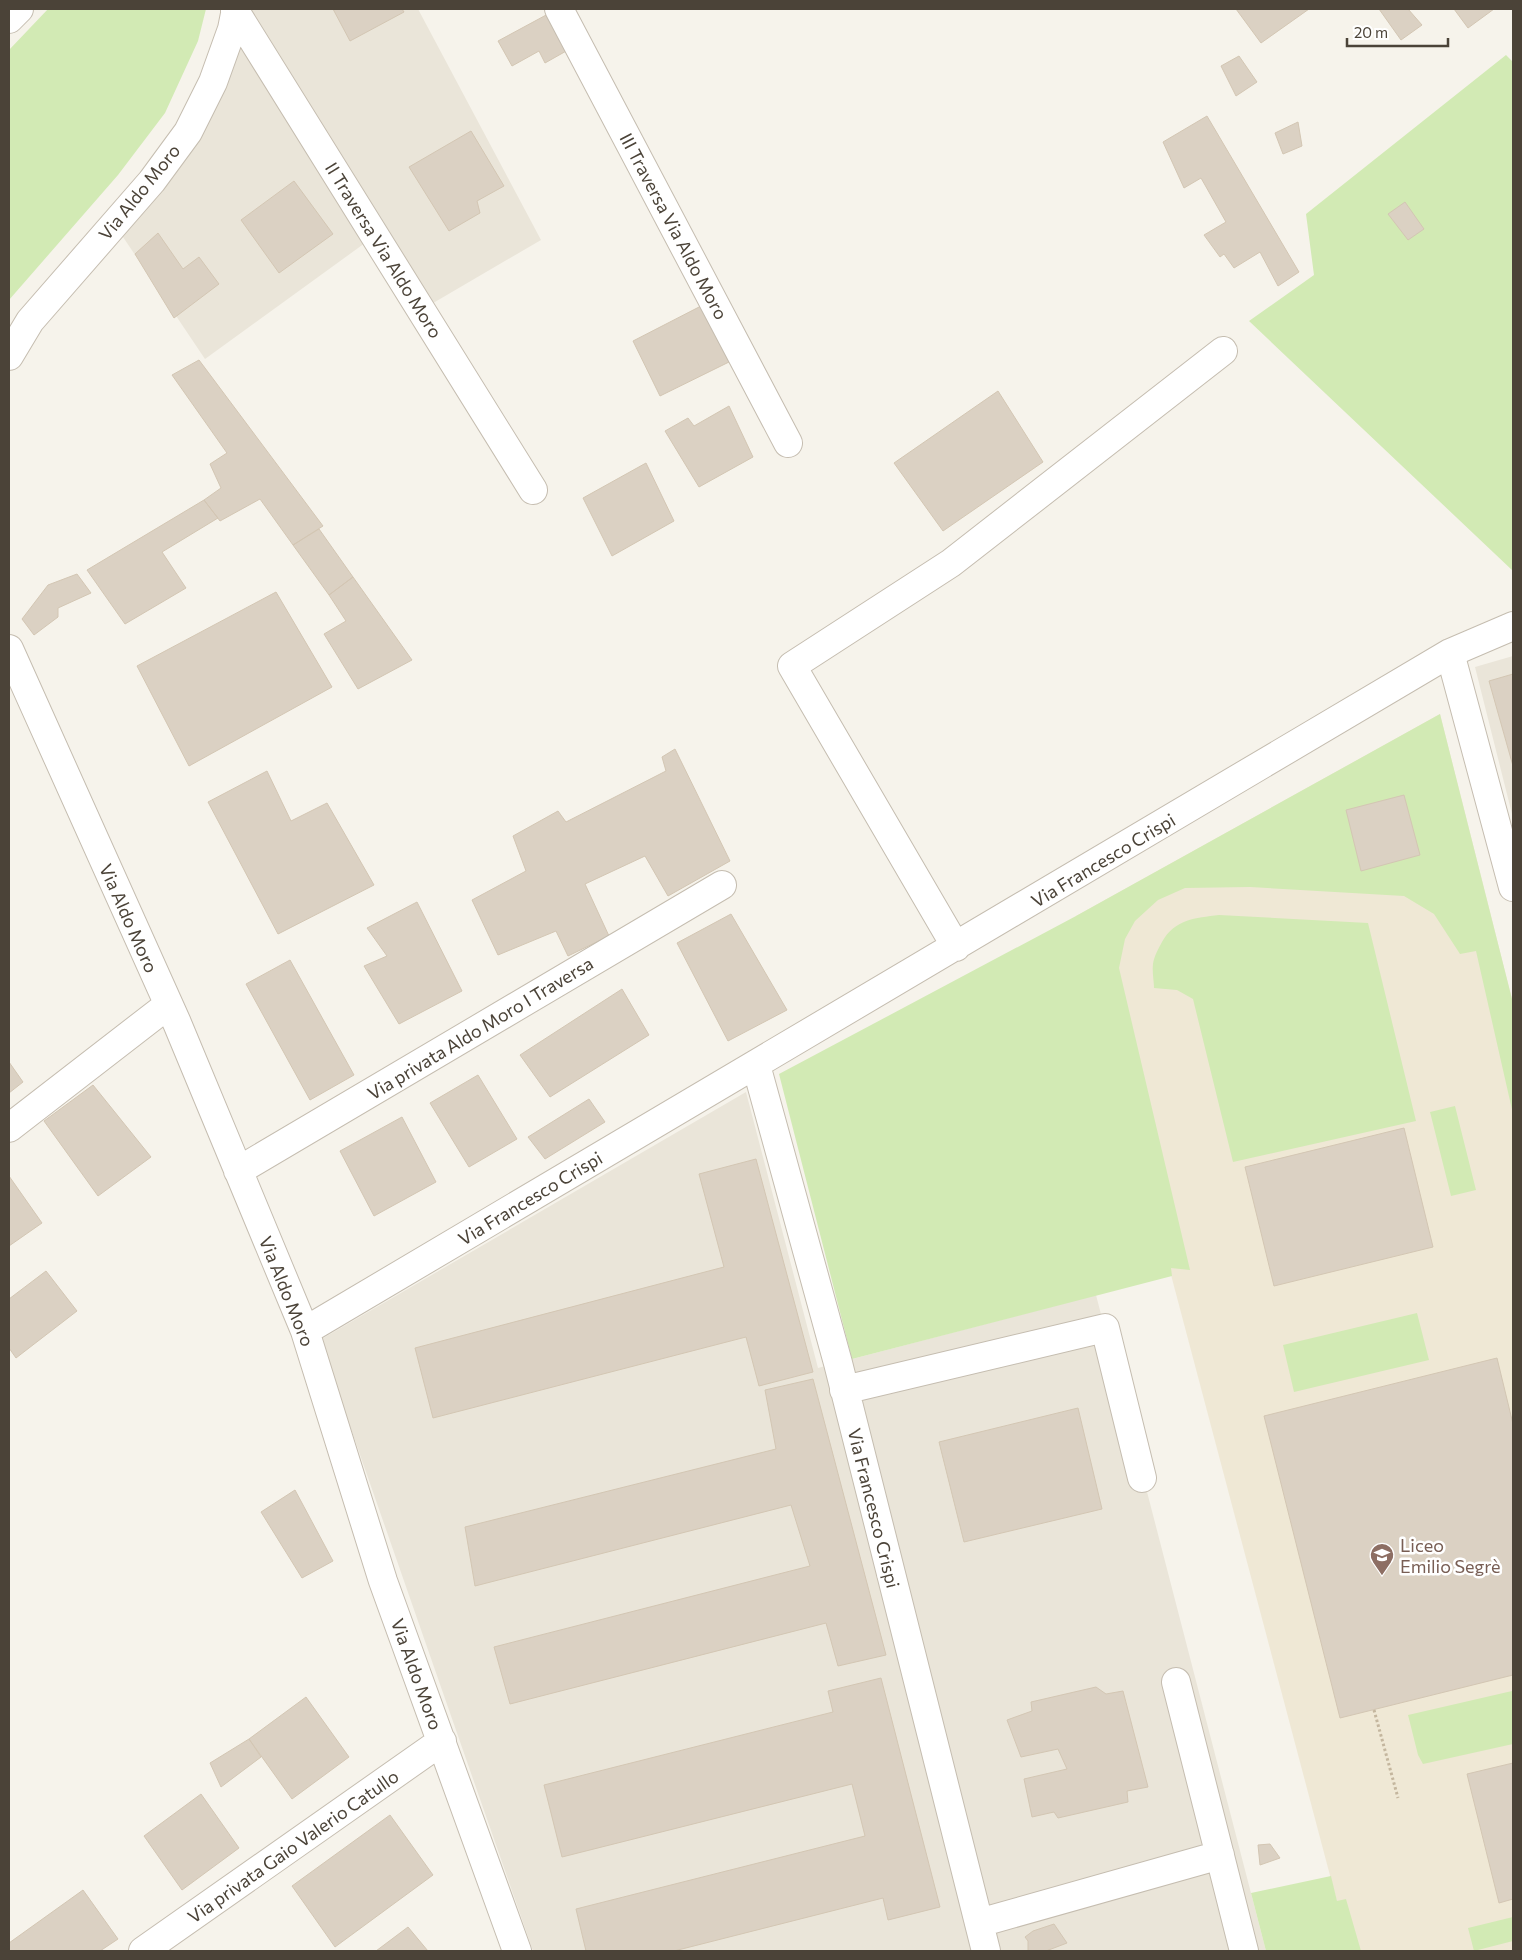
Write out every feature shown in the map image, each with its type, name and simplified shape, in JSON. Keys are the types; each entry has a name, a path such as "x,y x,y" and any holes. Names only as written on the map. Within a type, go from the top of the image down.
{"street":[{"path":"9,19 19,9"},
{"name":"III Traversa Via Aldo Moro","path":"559,9 788,444"},
{"name":"Via Aldo Moro","path":"9,356 30,321 152,181 188,132 213,82 232,29 236,10"},
{"name":"II Traversa Via Aldo Moro","path":"236,10 532,490"},
{"path":"956,947 792,666 951,563 1223,351"},
{"name":"Via Francesco Crispi","path":"305,1331 1450,654 1513,626"},
{"name":"Via Aldo Moro","path":"9,650 168,1005 305,1331 383,1581 517,1951"},
{"path":"1450,654 1513,887"},
{"name":"Via privata Aldo Moro I Traversa","path":"238,1171 722,885"},
{"path":"9,1128 168,1005"},
{"name":"Via Francesco Crispi","path":"756,1066 844,1390 986,1951"},
{"path":"844,1390 1105,1328 1142,1478"},
{"path":"1176,1682 1244,1951"},
{"name":"Via privata Gaio Valerio Catullo","path":"143,1951 442,1741"},
{"path":"979,1923 1220,1855"}],"path":[{"path":"1374,1710 1398,1798"}],"shaded area":[{"path":"248,9 418,9 541,240 411,316 365,243 205,359 121,234"},
{"path":"1513,656 1513,818 1475,667"},
{"name":"Liceo Emilio Segrè","path":"1440,714 1513,1003 1513,1951 1350,1951 1076,916"},
{"path":"746,1092 818,1368 1096,1295 1266,1951 533,1951 320,1340"}],"green space":[{"path":"48,9 206,9 198,41 165,113 118,175 9,300 9,50"},
{"path":"1506,55 1513,62 1513,571 1249,321 1314,275 1306,214"},
{"path":"1440,714 1513,1003 1513,1114 1476,951 1460,954 1434,914 1404,896 1250,887 1185,888 1158,900 1135,921 1125,939 1119,968 1190,1270 1171,1268 1172,1276 852,1359 779,1074 1076,916"},
{"path":"1219,915 1368,923 1416,1121 1233,1162 1193,999 1177,990 1154,988 1153,973 1156,953 1167,934 1186,921"},
{"path":"1455,1106 1476,1190 1451,1196 1430,1112"},
{"path":"1417,1313 1429,1360 1294,1392 1283,1345"},
{"path":"1512,1691 1513,1744 1423,1764 1418,1755 1408,1715"},
{"path":"1331,1876 1337,1901 1346,1899 1361,1951 1266,1951 1251,1893"},
{"path":"1513,1917 1513,1941 1474,1951 1468,1928"}],"building":[{"path":"333,9 402,9 404,12 350,41"},
{"path":"1236,9 1309,9 1261,43"},
{"path":"1379,9 1408,9 1422,25 1401,40"},
{"path":"1454,9 1494,9 1468,28"},
{"path":"548,14 568,50 545,63 539,51 512,66 498,41"},
{"path":"1239,56 1257,82 1236,96 1221,66"},
{"path":"1207,116 1299,272 1278,286 1260,252 1234,268 1224,254 1220,257 1204,235 1226,222 1201,178 1184,188 1163,142"},
{"path":"1298,122 1302,146 1283,154 1275,133"},
{"path":"471,131 504,186 477,201 480,213 449,231 409,167"},
{"path":"294,181 333,234 279,273 241,220"},
{"path":"1405,202 1424,229 1408,240 1388,214"},
{"path":"158,233 183,269 199,257 219,284 174,318 135,254"},
{"path":"701,306 729,362 660,396 633,341"},
{"path":"199,360 323,526 293,545 260,499 220,521 204,500 221,488 210,464 227,453 172,375"},
{"path":"998,391 1043,462 943,531 894,463"},
{"path":"729,406 753,457 699,487 665,431 688,418 694,426"},
{"path":"646,463 674,521 612,556 583,498"},
{"path":"204,500 218,518 162,552 186,588 125,624 87,570"},
{"path":"319,529 353,577 329,595 293,545"},
{"path":"77,574 91,593 58,608 58,617 34,635 22,619 48,585"},
{"path":"353,577 412,660 358,689 324,634 346,621 329,595"},
{"path":"276,592 332,687 189,766 137,666"},
{"path":"1513,674 1513,766 1489,681"},
{"path":"675,749 730,861 668,896 645,856 585,884 609,936 568,956 556,931 498,955 472,900 526,871 513,836 558,811 566,822 666,771 662,757"},
{"path":"267,771 291,821 327,803 374,885 278,934 208,802"},
{"path":"1404,795 1420,855 1361,871 1346,810"},
{"path":"417,902 462,991 399,1024 364,966 387,956 367,928"},
{"path":"731,914 787,1010 728,1041 677,943"},
{"path":"290,960 354,1075 310,1100 246,984"},
{"path":"622,989 649,1035 550,1097 520,1055"},
{"path":"9,1062 23,1082 9,1093"},
{"path":"478,1075 517,1139 469,1167 430,1103"},
{"path":"93,1085 151,1157 98,1196 44,1121"},
{"path":"589,1099 605,1122 545,1159 528,1137"},
{"path":"402,1117 436,1182 374,1216 340,1151"},
{"path":"1404,1128 1433,1247 1274,1286 1245,1167"},
{"path":"756,1159 813,1372 759,1386 746,1337 433,1418 415,1348 724,1267 699,1174"},
{"path":"9,1176 42,1223 9,1246"},
{"path":"46,1271 77,1311 16,1358 9,1348 9,1299"},
{"path":"1497,1358 1513,1424 1513,1675 1340,1718 1264,1416"},
{"path":"813,1379 886,1655 838,1666 826,1623 510,1704 494,1647 810,1566 791,1505 475,1586 465,1527 776,1449 765,1390"},
{"path":"1078,1408 1102,1509 964,1542 939,1442"},
{"path":"295,1490 333,1561 302,1578 261,1512"},
{"path":"881,1678 940,1907 888,1920 883,1898 674,1951 586,1951 576,1909 865,1836 852,1784 562,1857 544,1785 833,1712 828,1691"},
{"path":"1096,1687 1106,1694 1123,1691 1148,1787 1127,1791 1128,1802 1058,1818 1054,1812 1032,1817 1024,1779 1067,1769 1058,1749 1021,1757 1007,1720 1032,1711 1031,1702"},
{"path":"306,1697 349,1757 292,1799 249,1739"},
{"path":"249,1739 261,1757 221,1787 210,1763"},
{"path":"1513,1763 1513,1899 1499,1903 1467,1774"},
{"path":"201,1794 239,1848 182,1890 144,1836"},
{"path":"390,1815 433,1875 335,1947 292,1886"},
{"path":"1270,1844 1280,1858 1260,1865 1258,1845"},
{"path":"83,1890 118,1939 100,1951 9,1951 9,1943"},
{"path":"1054,1924 1067,1943 1046,1951 1028,1951 1028,1941 1025,1937 1033,1931"},
{"path":"408,1927 428,1951 376,1951"}],"place":[{"name":"Liceo Emilio Segrè","path":"1382,1576"}]}
